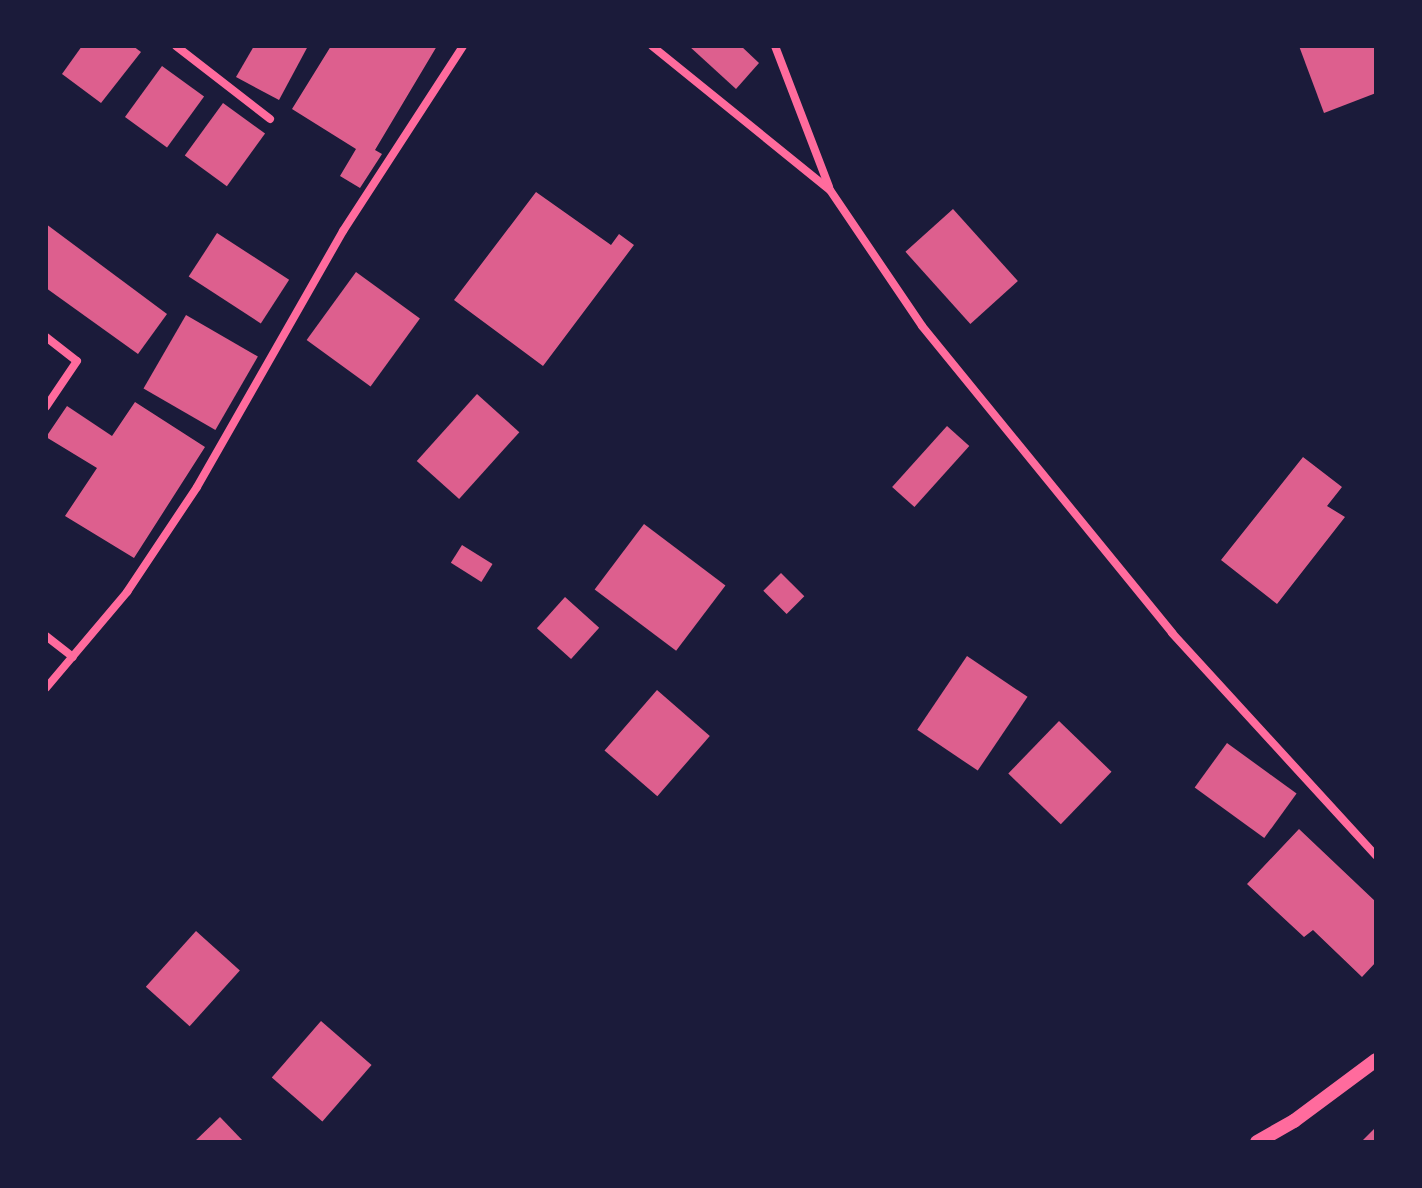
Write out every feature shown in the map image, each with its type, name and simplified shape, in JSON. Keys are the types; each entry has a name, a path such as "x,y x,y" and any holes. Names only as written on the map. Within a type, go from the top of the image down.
{"street":[{"path":"176,46 270,119"},
{"path":"46,688 127,592 197,487 343,231 463,46"},
{"path":"652,46 830,190"},
{"path":"775,46 830,190 922,326 1172,633 1376,856"},
{"path":"46,337 77,361 46,407"},
{"path":"46,636 73,657"},
{"path":"1257,1142 1294,1121 1376,1060"}],"building":[{"path":"82,46 133,46 141,52 101,103 62,74"},
{"path":"254,46 308,46 279,100 236,77"},
{"path":"331,46 437,46 375,150 382,154 360,188 340,176 356,149 292,109"},
{"path":"689,46 741,46 759,63 736,89"},
{"path":"1299,46 1375,46 1376,93 1324,113"},
{"path":"162,66 204,97 167,148 125,117"},
{"path":"223,103 265,134 227,186 185,156"},
{"path":"536,192 611,245 619,234 634,245 543,366 454,300"},
{"path":"953,209 1018,281 970,324 905,252"},
{"path":"46,224 167,314 138,354 46,288"},
{"path":"217,233 289,280 261,323 189,277"},
{"path":"356,272 420,318 371,386 307,340"},
{"path":"186,315 258,356 215,430 144,389"},
{"path":"477,394 519,432 459,499 417,461"},
{"path":"135,402 205,447 134,558 65,516 97,468 46,437 67,406 112,436"},
{"path":"947,426 969,446 914,507 892,487"},
{"path":"1303,457 1342,487 1327,506 1345,517 1277,604 1221,560"},
{"path":"644,524 725,585 676,651 595,589"},
{"path":"462,545 493,564 481,582 451,563"},
{"path":"781,573 804,596 787,614 763,591"},
{"path":"565,597 599,628 571,659 537,628"},
{"path":"967,656 1028,697 978,771 917,730"},
{"path":"657,690 710,736 657,796 605,750"},
{"path":"1059,721 1112,772 1061,824 1008,774"},
{"path":"1227,743 1297,794 1264,838 1195,787"},
{"path":"1299,829 1376,902 1376,962 1362,977 1313,930 1304,937 1247,884"},
{"path":"196,931 240,970 190,1026 146,987"},
{"path":"321,1021 372,1065 322,1122 272,1078"},
{"path":"220,1117 244,1142 194,1142"},
{"path":"1376,1127 1376,1142 1361,1142"}]}
